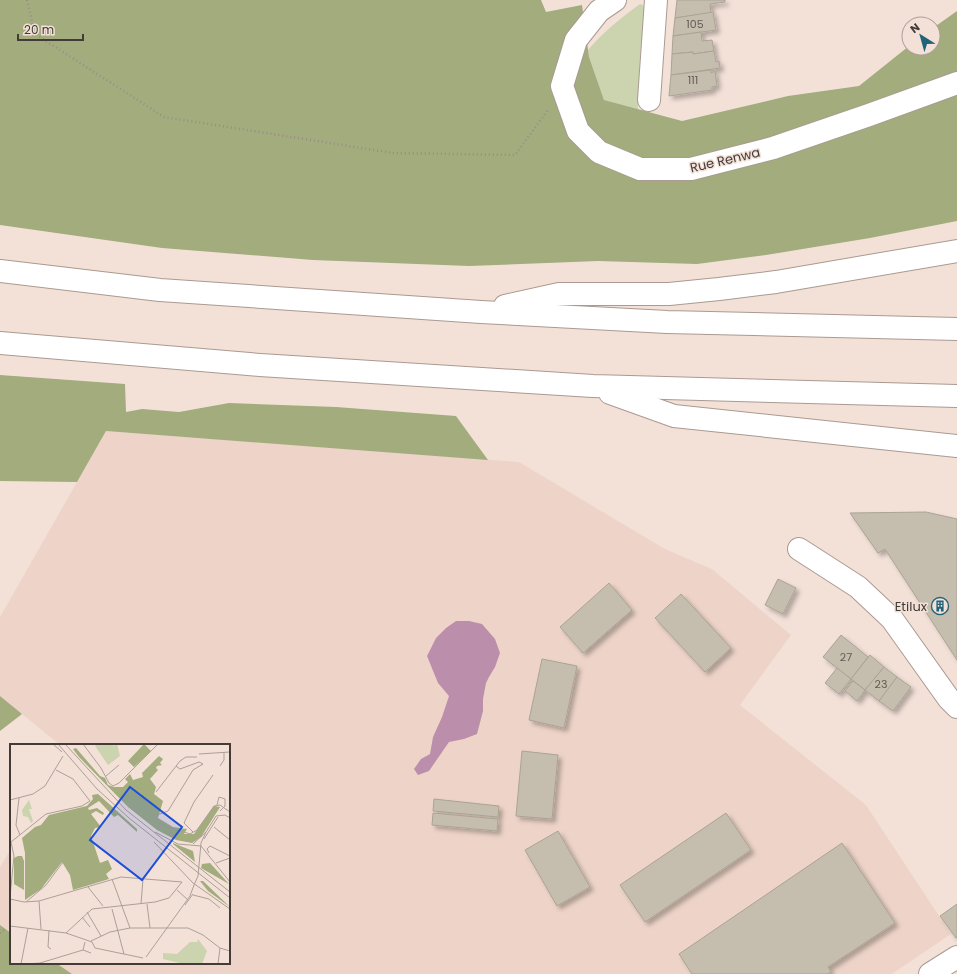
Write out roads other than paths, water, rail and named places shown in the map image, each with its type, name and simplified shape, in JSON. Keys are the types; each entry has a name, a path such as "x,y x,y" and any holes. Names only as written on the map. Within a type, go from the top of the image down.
{"main road":[{"path":"649,100 656,0"},
{"name":"Rue Renwa","path":"607,6 576,40 562,86 578,131 600,152 640,169 691,169 774,148 869,116 957,83"},
{"path":"481,312 559,294 683,293 776,282 957,252"},
{"path":"0,271 160,290 481,312 667,322 957,329"},
{"path":"0,343 260,365 593,386 957,396"},
{"path":"593,386 674,416 957,446"},
{"path":"799,549 858,588 892,619 949,699 957,707"},
{"path":"930,974 957,957"}],"place":[{"name":"Etilux","path":"940,606"}]}
